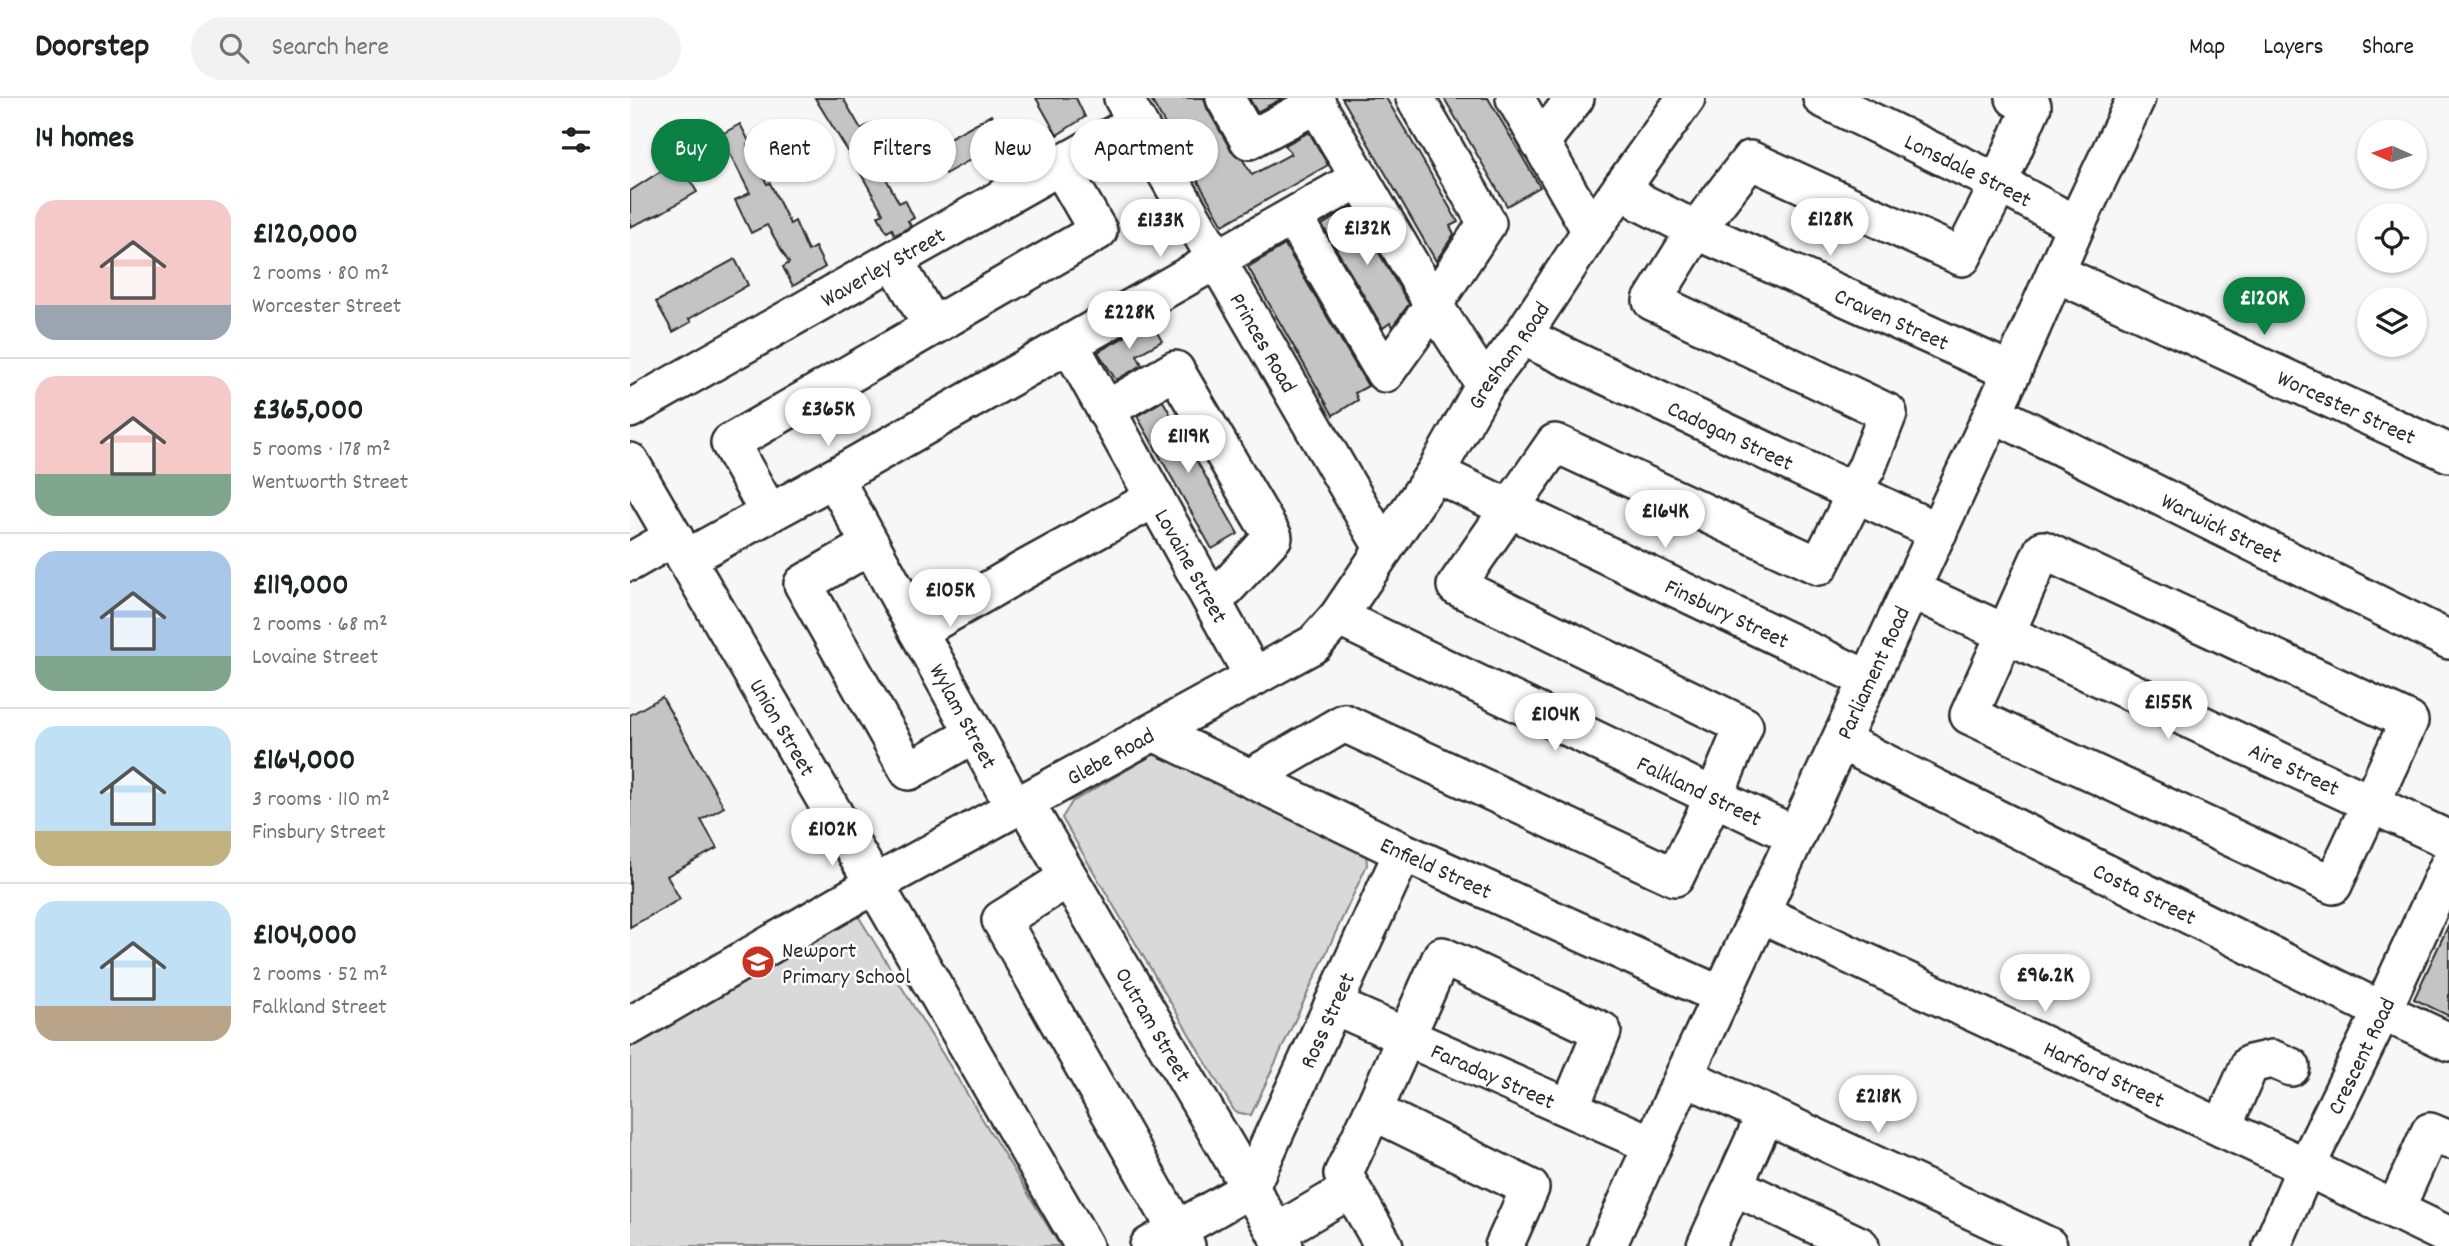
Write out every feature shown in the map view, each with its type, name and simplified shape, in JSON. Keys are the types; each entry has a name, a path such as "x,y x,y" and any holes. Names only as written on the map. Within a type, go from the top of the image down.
{"street":[{"path":"1225,98 1249,140 1315,101 1433,304 1485,385"},
{"path":"1293,217 1385,373 1488,223 1415,98"},
{"path":"1515,98 1591,231"},
{"path":"1540,142 1575,98"},
{"name":"Gresham Road","path":"1338,617 1435,473 1485,385 1522,336 1591,231 1685,98"},
{"name":"Lonsdale Street","path":"1822,98 1998,183 2076,225"},
{"path":"1250,778 1344,723 1675,877 1714,797 1744,726 1456,586 1555,443 1819,566 1847,511 1853,490 1867,467 1888,413 1652,301 1696,230 1750,160 1962,257 2032,106 2015,98"},
{"name":"Parliament Road","path":"1619,1242 1653,1145 1684,1076 1912,590 2136,98"},
{"name":"Waverley Street","path":"630,409 1060,165 1130,110"},
{"name":"Princes Road","path":"1130,110 1384,549"},
{"path":"754,521 730,443 1098,231 1060,165"},
{"path":"630,562 680,548 754,521 834,478 988,388 1070,345 1360,178"},
{"name":"Craven Street","path":"1622,187 1642,204 1696,230 2012,372"},
{"path":"905,253 932,326"},
{"name":"Worcester Street","path":"2056,273 2449,453"},
{"name":"Cadogan Street","path":"1522,336 1938,532"},
{"name":"Lovaine Street","path":"1070,345 1254,677"},
{"path":"1106,410 1175,370 1273,537 1213,602"},
{"name":"Warwick Street","path":"1993,412 2449,640"},
{"name":"Union Street","path":"630,462 1084,1246"},
{"name":"Finsbury Street","path":"1435,473 1869,680"},
{"name":"Wylam Street","path":"834,478 974,734 1020,805"},
{"path":"918,631 1155,498"},
{"path":"870,545 803,584 909,771 974,734"},
{"path":"2043,550 2409,721 2371,803 2333,885 1969,715 2043,550"},
{"name":"Aire Street","path":"1912,590 2449,840"},
{"name":"Falkland Street","path":"1338,617 1796,836"},
{"name":"Glebe Road","path":"630,1026 875,884 1314,644 1338,617"},
{"name":"Enfield Street","path":"1154,732 1403,852 1722,996"},
{"name":"Costa Street","path":"1841,740 2449,1042"},
{"name":"Outram Street","path":"1020,805 1068,878 1280,1240"},
{"name":"Ross Street","path":"1249,1189 1403,852"},
{"name":"Crescent Road","path":"2272,1246 2306,1167 2449,865"},
{"path":"1068,878 1001,920 1171,1241 1249,1189"},
{"name":"Harford Street","path":"1760,914 2449,1236"},
{"path":"1384,1246 1343,1174 1442,956 1602,1031 1570,1107"},
{"name":"Faraday Street","path":"1333,1005 1653,1145"},
{"path":"2222,1128 2250,1064 2272,1059 2291,1067"},
{"path":"1684,1076 2048,1246"},
{"path":"1373,1111 1530,1188 1504,1246"},
{"path":"1706,1246 1766,1114"},
{"path":"2395,1210 2430,1132 2449,1140"},
{"path":"1734,1186 1860,1246"},
{"path":"1280,1240 1351,1189"}],"shaded area":[{"path":"1153,755 1165,756 1366,853 1367,865 1251,1115 1235,1112 1062,818 1072,802"},
{"name":"Newport Primary School","path":"854,909 1060,1246 630,1246 630,1034"}],"building":[{"path":"815,98 843,98 855,119 849,119 849,153 835,130 835,119 828,119"},
{"path":"1036,98 1076,98 1085,117 1070,119 1070,127 1057,135 1056,119 1048,119"},
{"path":"1150,98 1204,98 1213,119 1162,119"},
{"path":"1249,98 1283,98 1257,112"},
{"path":"1342,98 1386,98 1410,138 1458,222 1450,226 1454,234 1436,261"},
{"path":"1444,98 1488,98 1540,187 1507,206"},
{"path":"740,124 744,132 744,181 730,154 730,130"},
{"path":"970,127 970,160 956,168 956,134"},
{"path":"1218,127 1231,150 1243,160 1252,175 1291,154 1285,145 1309,132 1328,165 1223,225 1198,182 1218,182"},
{"path":"651,177 651,182 691,182 697,192 630,227 630,191"},
{"path":"744,182 770,183 790,224 795,221 808,251 815,247 825,267 793,286 783,267 789,263 767,225 751,233 735,200 750,193"},
{"path":"866,182 888,182 899,203 905,200 914,218 908,221 911,226 895,235 892,229 887,232 878,216 883,213"},
{"path":"1352,207 1409,304 1392,327 1390,323 1383,328 1322,225"},
{"path":"1285,245 1368,386 1355,393 1358,400 1333,415 1248,267"},
{"path":"735,259 748,285 689,319 691,322 673,332 656,302"},
{"path":"1151,322 1162,341 1137,355 1142,365 1116,380 1098,352"},
{"path":"1163,401 1238,534 1212,549 1137,416"},
{"path":"662,697 724,807 701,820 717,848 667,876 680,899 630,927 630,715"},
{"path":"2449,924 2449,1016 2414,999"}],"place":[{"name":"Newport Primary School","path":"758,962"}]}
